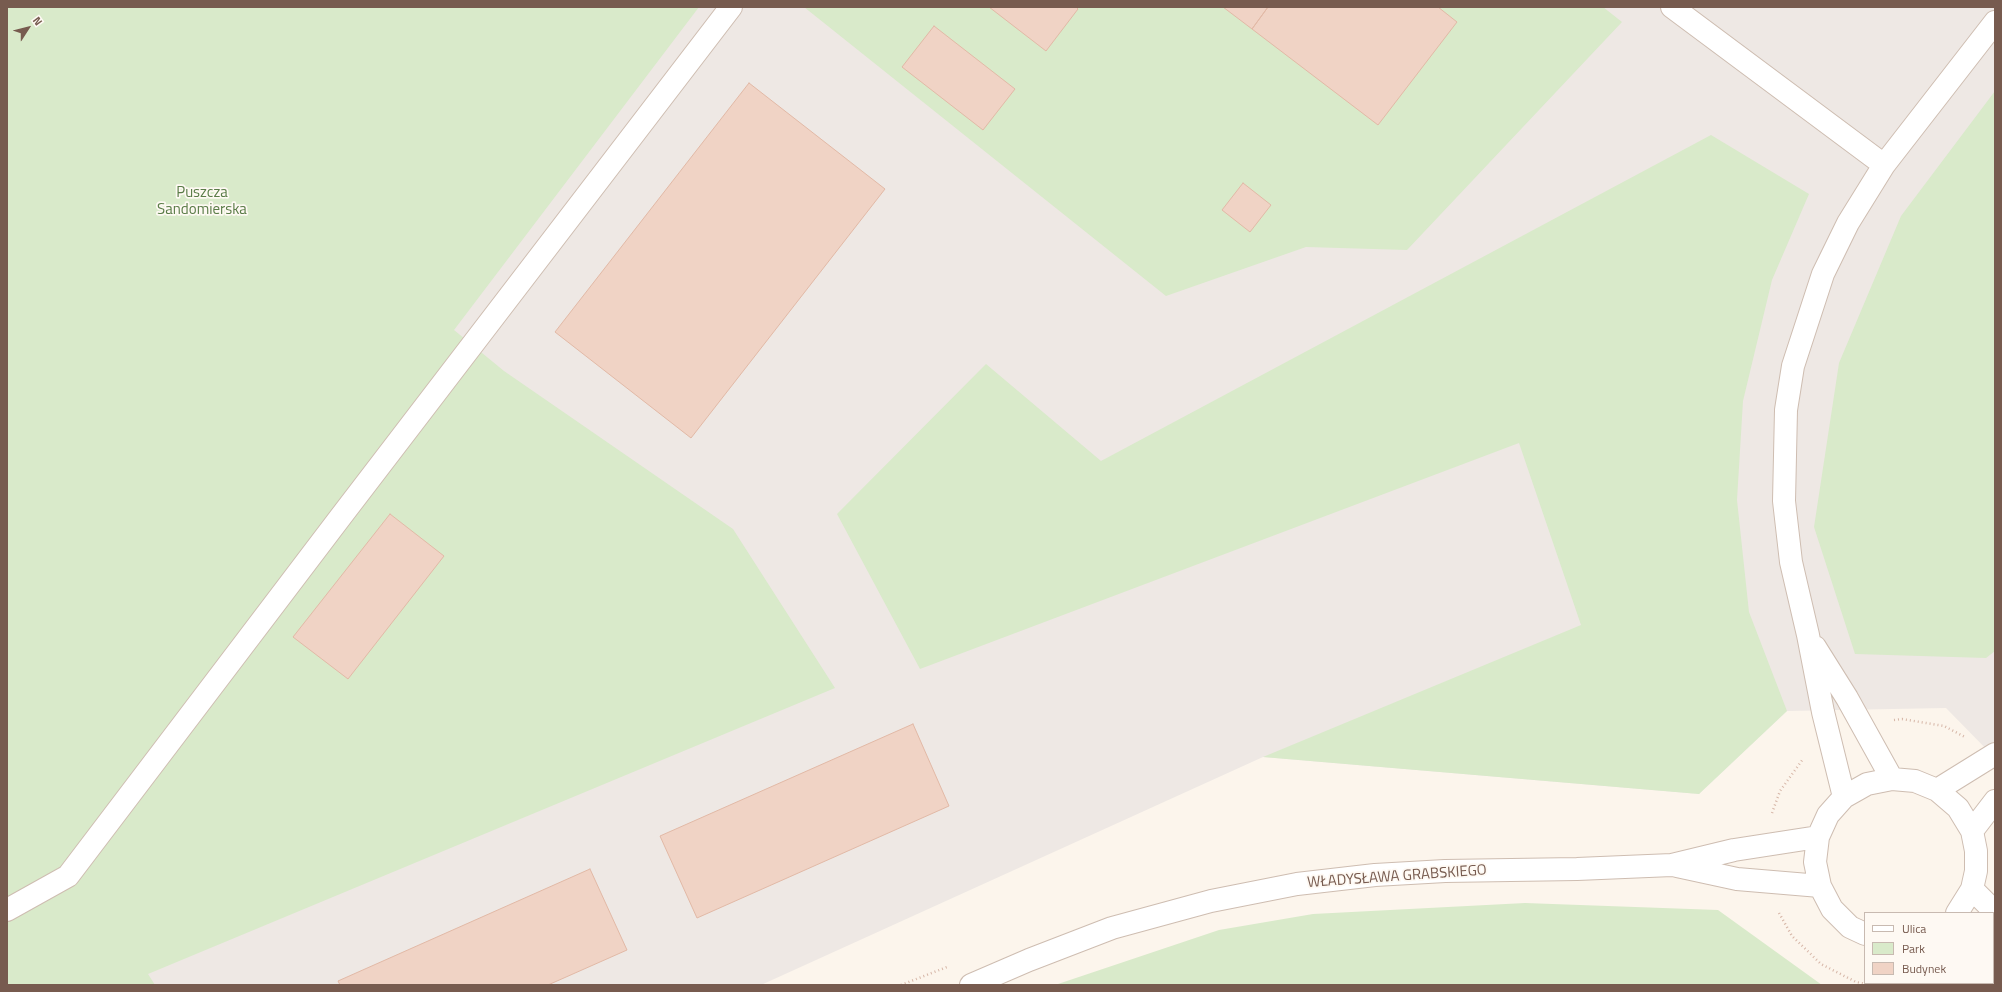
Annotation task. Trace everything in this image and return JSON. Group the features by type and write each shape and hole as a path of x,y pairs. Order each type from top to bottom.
{"street":[{"path":"7,910 68,876 343,513 731,7"},
{"path":"1672,7 1884,165"},
{"path":"1844,797 1823,712 1808,635 1791,562 1784,501 1786,410 1793,366 1823,274 1848,222 1884,165 1995,22"},
{"path":"1808,635 1847,698 1892,779"},
{"path":"1937,790 1995,754"},
{"path":"1864,934 1850,927 1832,909 1820,886 1815,862 1818,837 1828,816 1844,797 1867,784 1892,779 1915,781 1937,790 1958,808 1972,831 1976,851 1976,870 1972,890 1958,912"},
{"path":"1972,831 1995,801"},
{"name":"WŁADYSŁAWA GRABSKIEGO","path":"971,985 1029,960 1112,928 1211,901 1297,884 1375,875 1445,871 1577,869 1672,865 1734,850 1818,837"},
{"name":"WŁADYSŁAWA GRABSKIEGO","path":"1672,865 1737,880 1820,886"},
{"path":"1972,890 1995,912"}],"path":[{"path":"1767,881 1773,901 1792,936 1821,964 1856,982 1864,984"}],"shaded area":[{"path":"602,7 1995,7 1995,758 1946,708 1787,711 1699,794 1263,757 761,985 7,985 7,830"}],"green space":[{"name":"Puszcza Sandomierska","path":"7,7 699,7 454,330 504,371 733,529 835,688 148,974 155,985 7,985"},
{"path":"804,7 1603,7 1622,22 1407,250 1306,247 1166,296"},
{"path":"1995,91 1995,651 1986,658 1855,654 1814,527 1839,363 1901,216"},
{"path":"1711,135 1809,194 1772,280 1743,401 1737,500 1749,612 1787,711 1699,794 1263,757 1581,625 1519,443 920,669 837,514 986,364 1101,461"},
{"path":"1525,903 1718,910 1822,985 1055,985 1219,930 1313,914"}],"building":[{"path":"989,7 1076,7 1078,9 1046,51"},
{"path":"1223,7 1268,7 1252,29"},
{"path":"1268,7 1438,7 1457,22 1378,125 1252,29"},
{"path":"934,26 1015,89 983,130 902,67"},
{"path":"749,83 885,189 691,438 555,332"},
{"path":"1243,183 1271,205 1250,232 1222,210"},
{"path":"390,514 444,556 348,679 293,637"},
{"path":"913,724 949,806 697,918 660,836"},
{"path":"590,869 627,950 548,985 340,985 338,981"}]}
